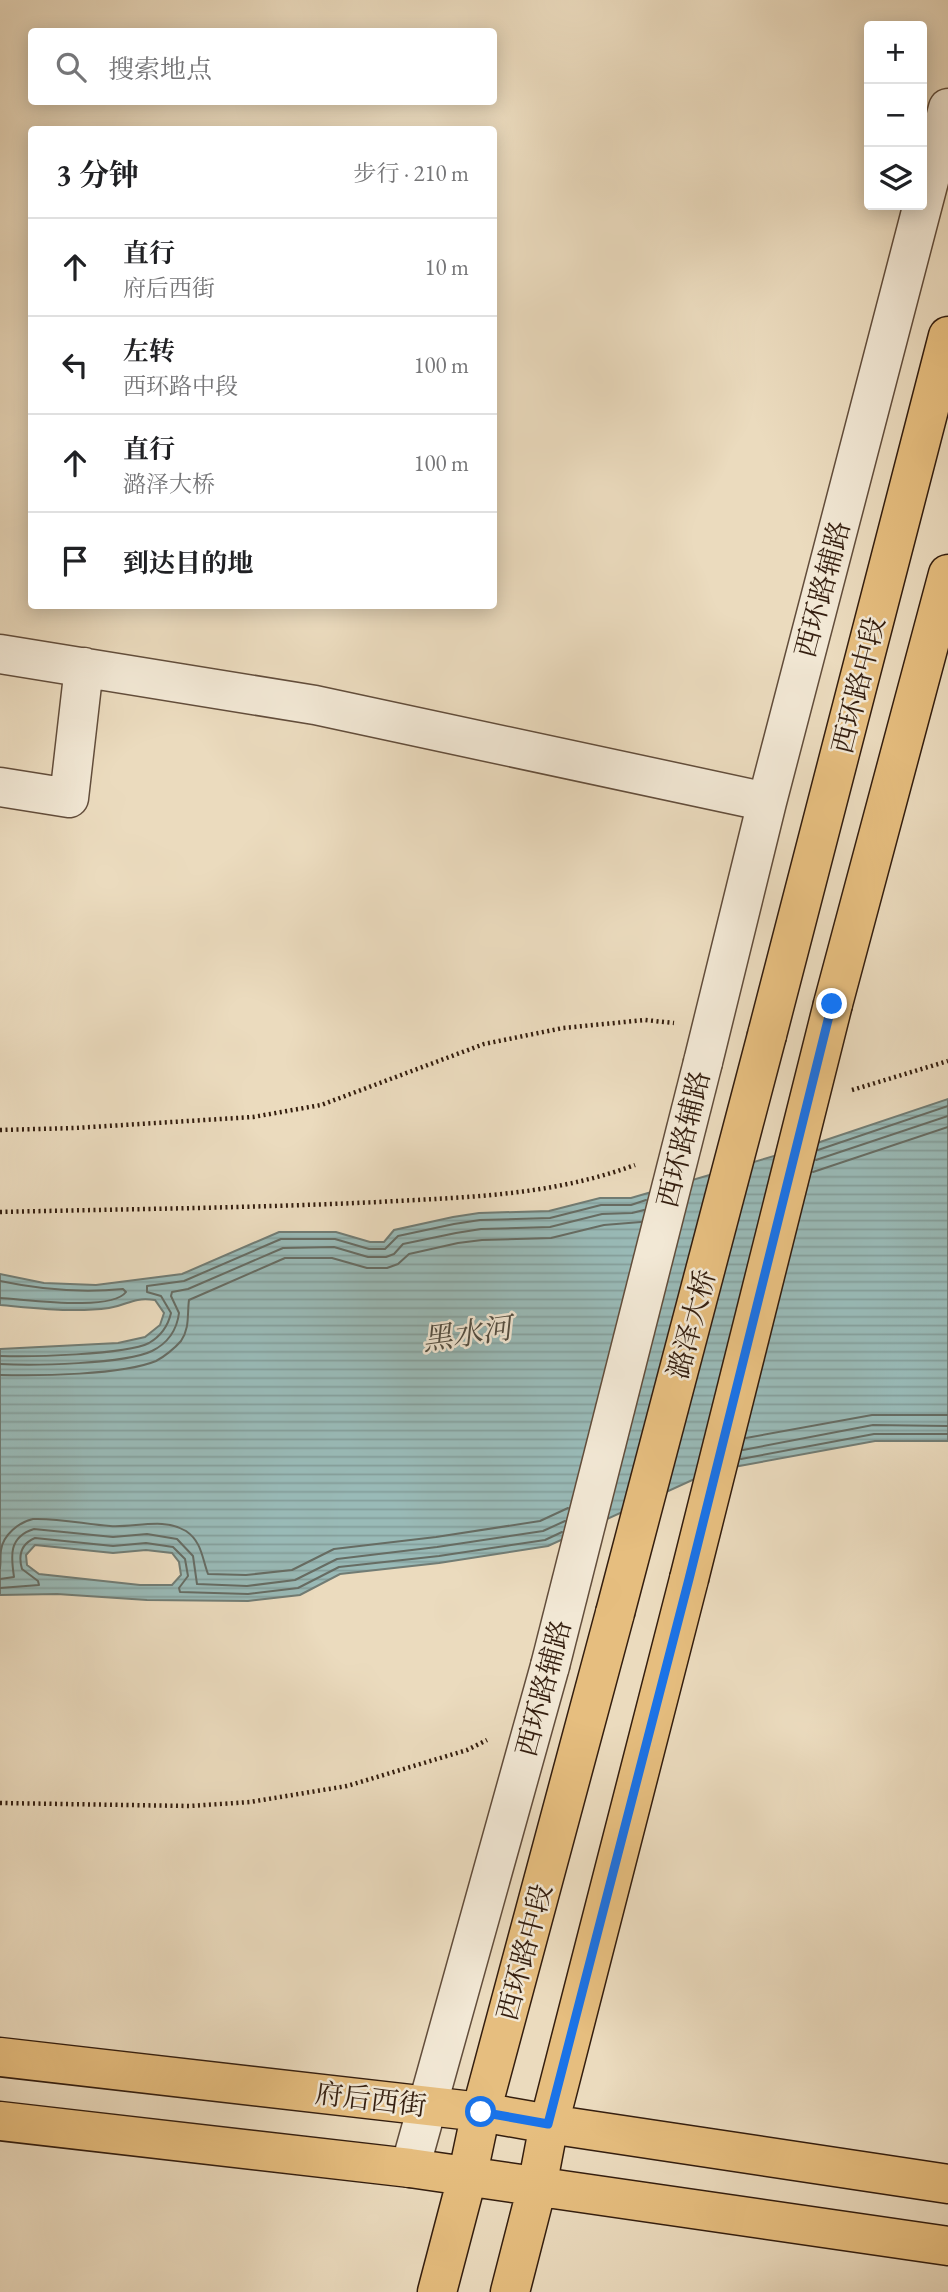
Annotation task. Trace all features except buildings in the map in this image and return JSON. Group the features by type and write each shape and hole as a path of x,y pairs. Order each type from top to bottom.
{"main road":[{"name":"西环路中段","path":"767,1035 948,336"},
{"name":"西环路中段","path":"548,2124 689,1579 832,1004 948,574"},
{"name":"潞泽大桥","path":"615,1613 767,1035"},
{"name":"西环路中段","path":"437,2292 481,2112 615,1613"},
{"name":"府后西街","path":"0,2057 481,2112 948,2184"},
{"path":"0,2121 410,2168 948,2246"},
{"path":"510,2292 537,2187 548,2124"}],"street":[{"name":"西环路辅路","path":"410,2168 550,1667 767,802 948,108"},
{"path":"0,654 314,705 767,802"},
{"path":"0,787 69,798 84,667"}],"path":[{"path":"0,1130 253,1117 321,1105 484,1044 563,1028 645,1020 707,1044"},
{"path":"841,1093 948,1061"},
{"path":"0,1212 303,1206 505,1195 546,1190 638,1164"},
{"path":"0,1803 190,1806 262,1800 347,1786 467,1750 536,1716"}],"water":[{"name":"黑水河","path":"948,1099 948,1441 875,1441 712,1471 548,1546 439,1563 340,1574 300,1595 248,1601 147,1600 57,1594 0,1595 0,1349 118,1343 145,1337 160,1325 164,1313 155,1300 147,1299 116,1307 82,1310 0,1305 0,1274 44,1283 96,1285 182,1274 279,1232 336,1232 370,1242 384,1242 394,1230 453,1217 479,1213 549,1211 600,1198 631,1198 808,1146","holes":["35,1545 113,1553 146,1550 172,1553 179,1562 181,1575 172,1585 140,1585 39,1574 27,1565 26,1555"]}],"route":[{"path":"481,2112 548,2124 689,1579 832,1004"}]}
